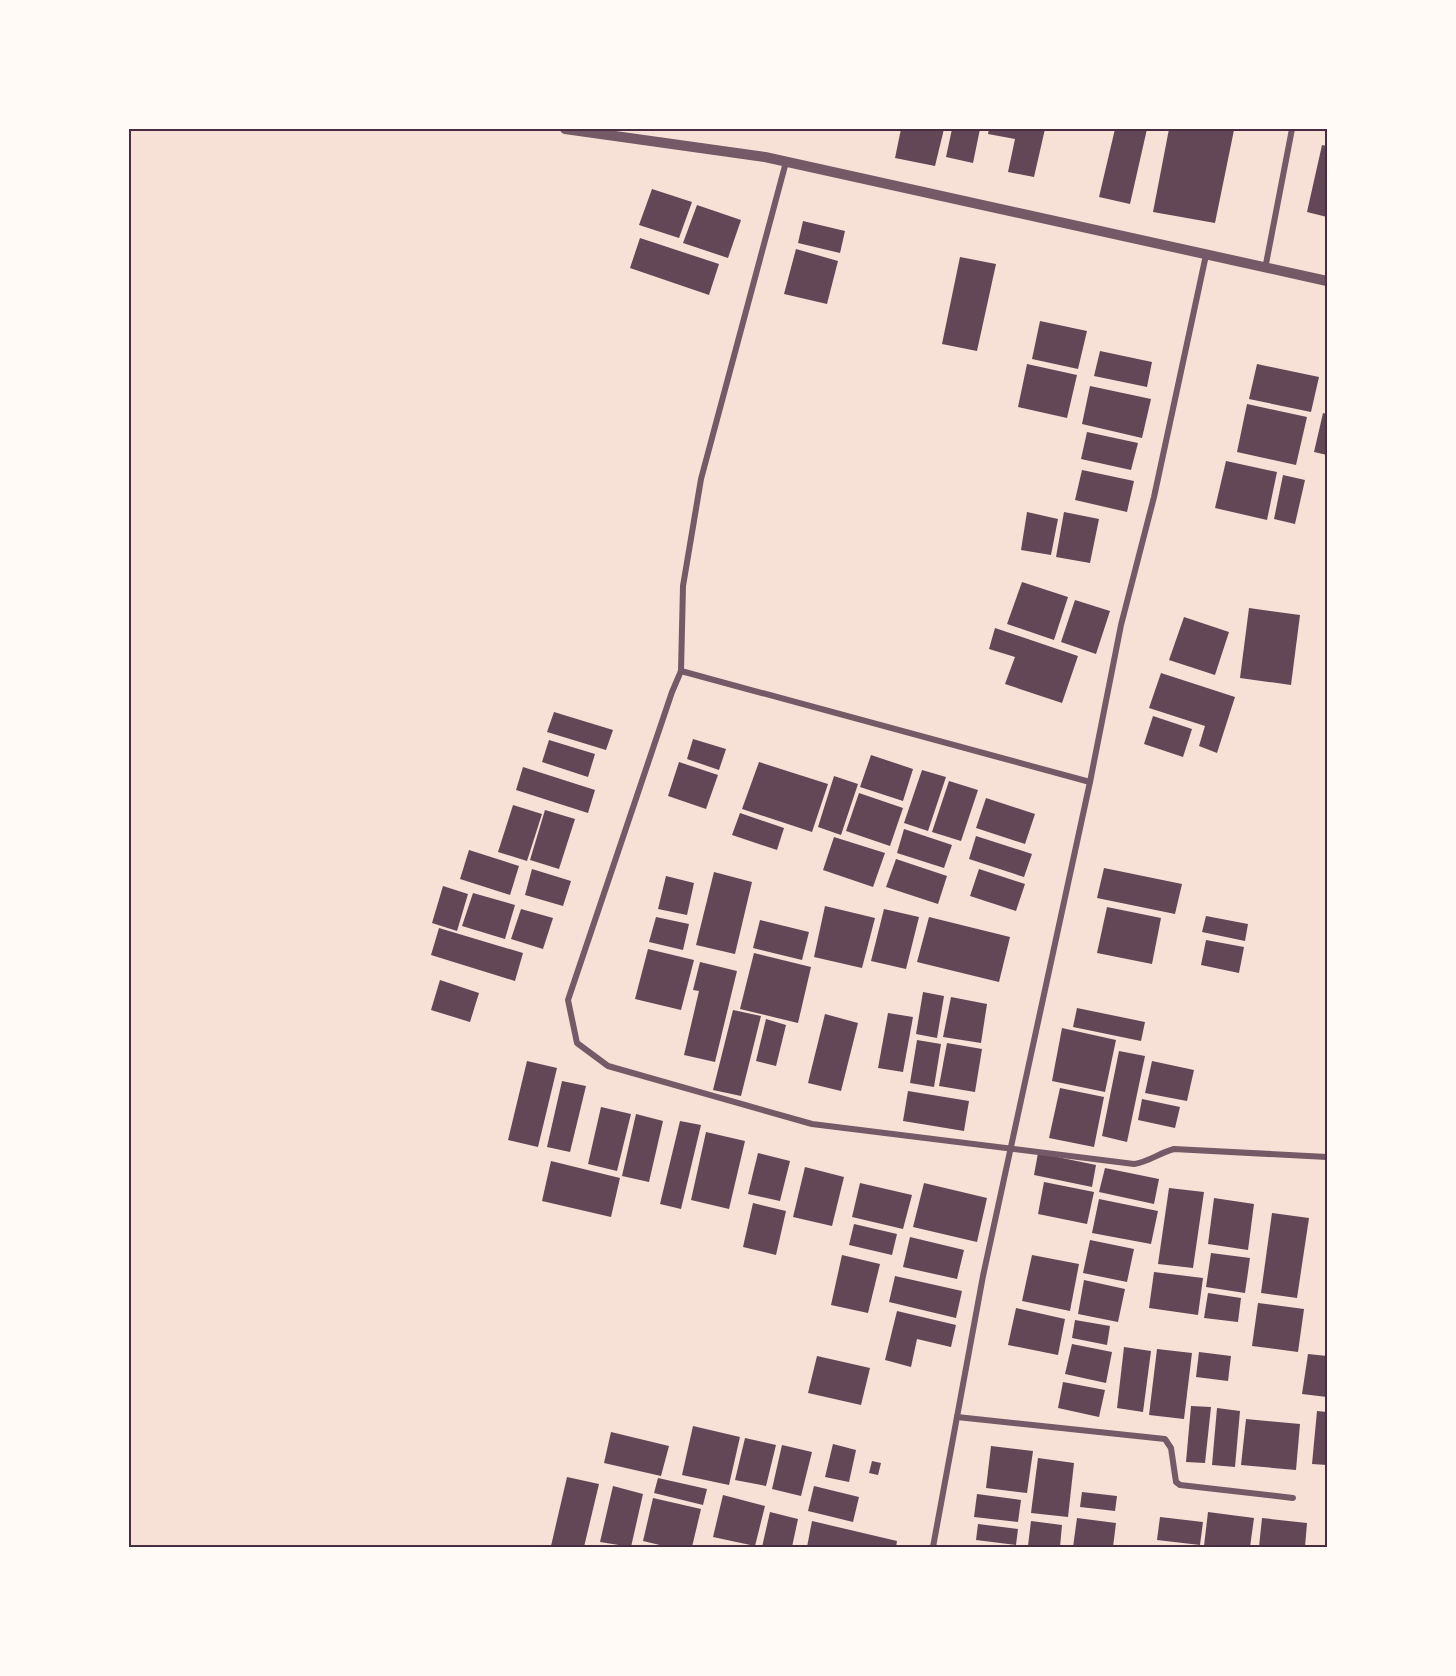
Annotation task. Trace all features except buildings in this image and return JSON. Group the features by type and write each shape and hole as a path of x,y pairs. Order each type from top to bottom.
{"street":[{"path":"565,129 786,162 1327,281"},
{"path":"1265,269 1292,129"},
{"path":"786,162 701,479 683,586 681,671 568,1000 577,1043 608,1066 812,1124 1012,1147 1134,1164 1147,1162 1163,1152 1174,1149 1327,1157"},
{"path":"933,1547 983,1276 1090,782 1121,625 1154,497 1206,255"},
{"path":"681,671 1090,782"},
{"path":"957,1418 1165,1440 1171,1448 1176,1482 1180,1485 1293,1498"}]}
